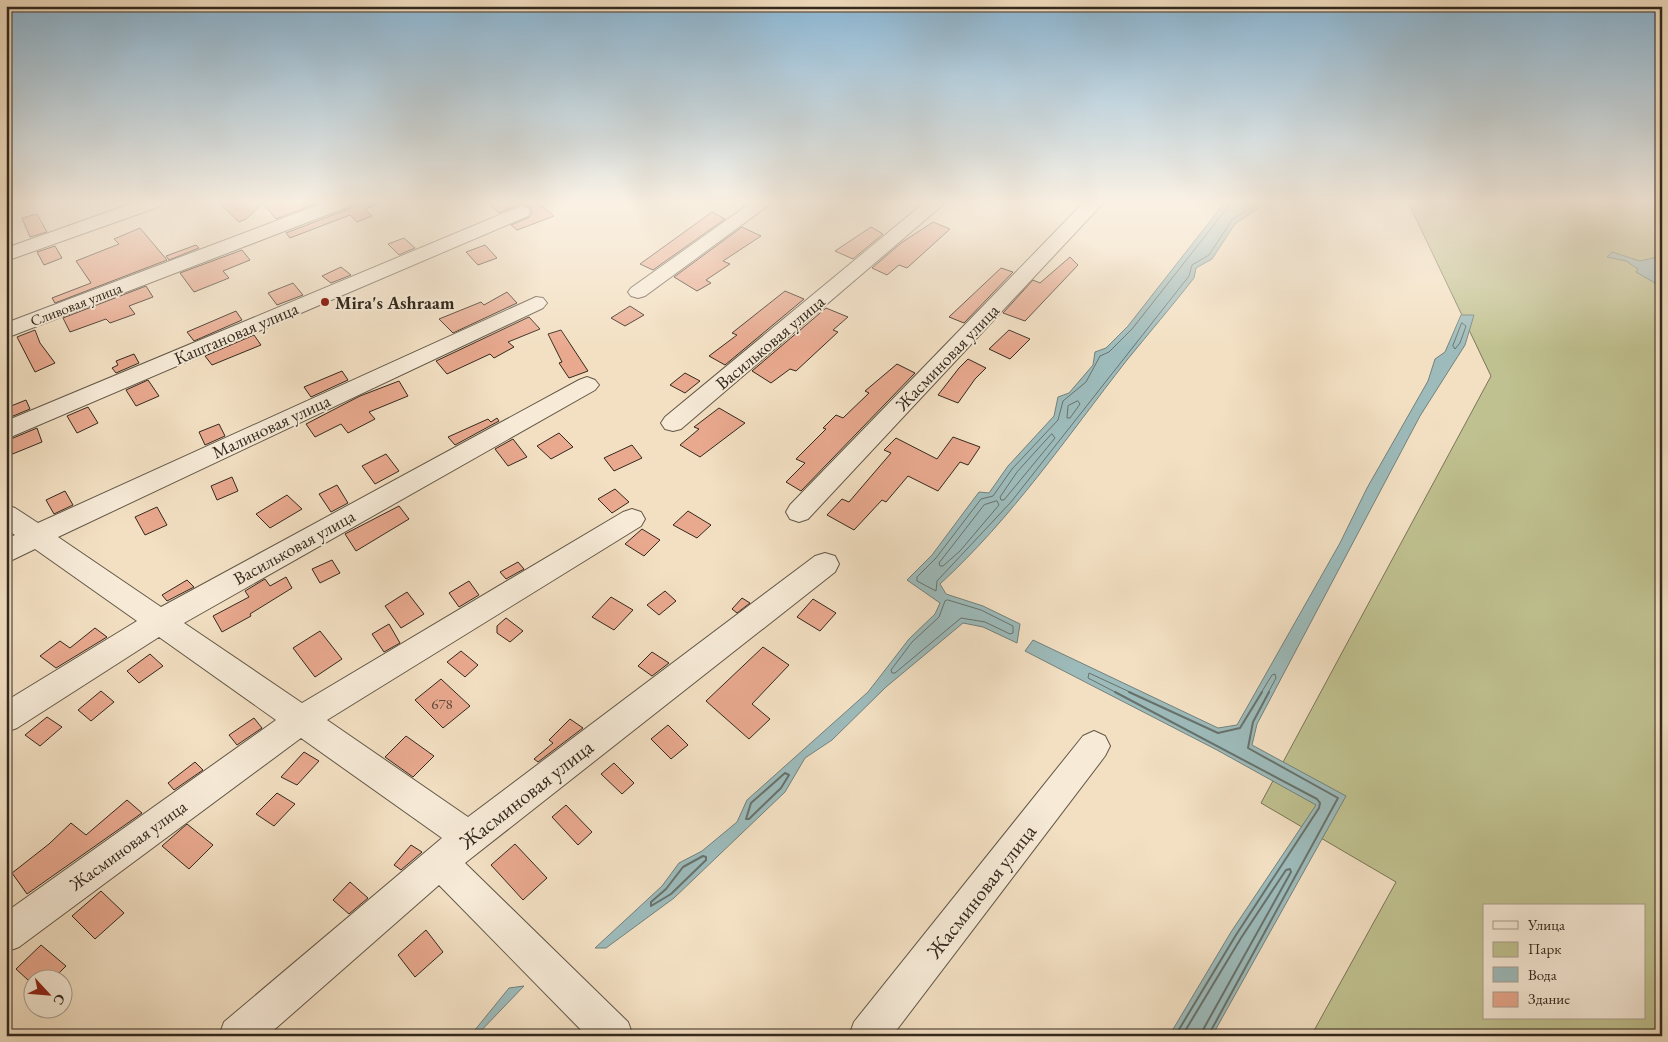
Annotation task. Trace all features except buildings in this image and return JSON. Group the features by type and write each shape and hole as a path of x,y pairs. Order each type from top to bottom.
{"street":[{"path":"6,256 21,251"},
{"name":"Сливовая улица","path":"6,331 216,251"},
{"name":"Каштановая улица","path":"6,431 430,251"},
{"path":"638,292 696,251"},
{"name":"Васильковая улица","path":"673,423 878,251"},
{"name":"Жасминовая улица","path":"799,512 1049,251"},
{"name":"Малиновая улица","path":"6,552 36,536 536,303"},
{"name":"Васильковая улица","path":"6,718 160,622 587,386"},
{"path":"6,515 469,837"},
{"name":"Жасминовая улица","path":"6,934 301,720 632,520"},
{"name":"Жасминовая улица","path":"238,1036 469,837 825,564"},
{"name":"Жасминовая улица","path":"868,1036 1094,746"},
{"path":"440,862 614,1036"}],"green space":[{"path":"1431,251 1662,251 1662,1036 1311,1036 1396,882 1261,803 1491,376"}],"water":[{"path":"1187,251 1218,251 1212,259 1196,268 1194,278 1127,360 1015,504 991,532 940,584 946,594 983,606 1020,624 1017,643 983,627 963,623 886,687 832,740 805,758 785,792 674,898 606,948 595,948 662,886 679,863 702,851 737,822 747,800 868,692 909,639 935,614 940,603 907,580 932,555 979,492 989,493 1008,466 1054,416 1058,397 1069,393 1093,365 1095,352 1106,348 1128,326"},
{"path":"1612,252 1640,261 1662,256 1662,287 1636,272 1638,269 1626,261 1607,257"},
{"path":"1461,315 1474,315 1465,345 1420,416 1257,724 1252,745 1346,796 1212,1036 1169,1036 1231,932 1316,805 1217,750 1025,651 1033,640 1218,728 1237,725 1340,543 1367,488 1428,381 1435,359 1445,352"},
{"path":"524,986 476,1036 470,1036 509,988"}],"place":[{"name":"Mira's Ashraam","path":"325,302"}]}
